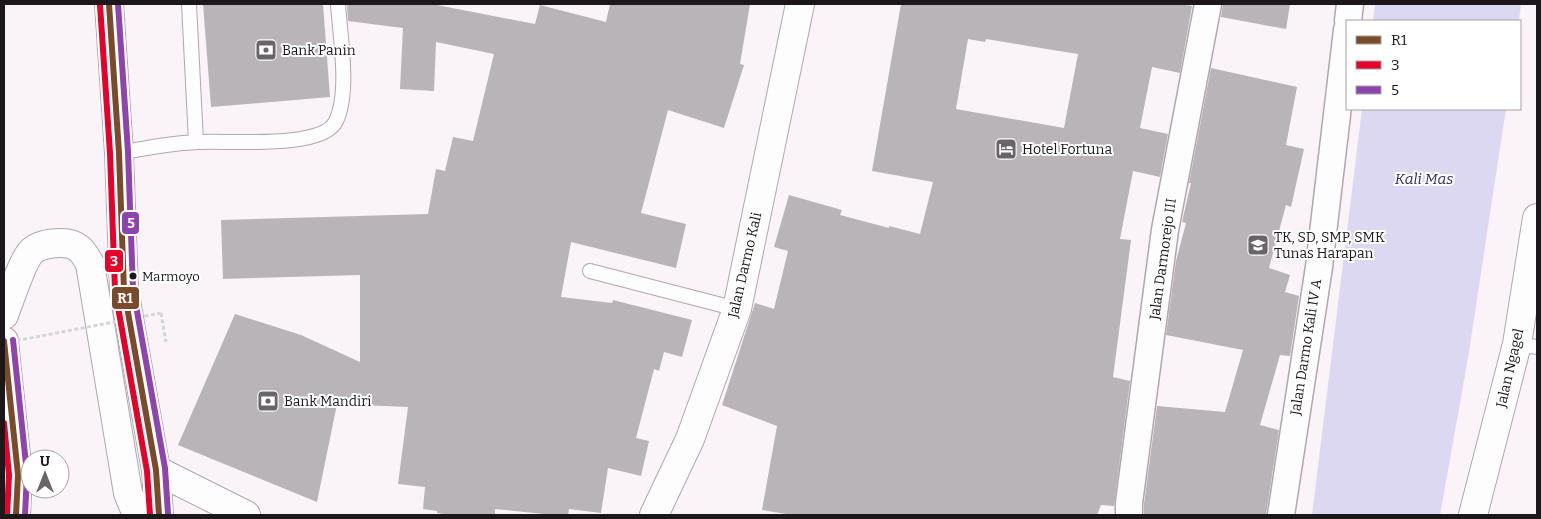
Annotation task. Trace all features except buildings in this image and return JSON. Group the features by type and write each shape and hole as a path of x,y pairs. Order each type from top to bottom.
{"main road":[{"path":"109,4 119,153 124,290 156,470 159,515"},
{"name":"Jalan Darmo Kali","path":"654,515 690,439 737,309 800,4"},
{"name":"Jalan Ngagel","path":"1473,515 1527,346 1537,218"},
{"path":"4,315 31,251 45,245 60,243 76,245 83,251 90,264 128,493 137,515"},
{"path":"4,342 18,475 16,515"},
{"path":"156,470 246,515"}],"street":[{"name":"Jalan Darmorejo III","path":"1129,515 1129,503 1165,230 1208,4"},
{"path":"1348,20 1350,4"},
{"name":"Jalan Darmo Kali IV A","path":"1281,515 1318,266 1346,38"}],"lane":[{"path":"189,4 196,142"},
{"path":"119,153 196,142 285,142 322,133 336,123 341,107 343,84 338,4"},
{"path":"590,270 737,309"}],"path":[{"path":"4,342 161,313"}],"water":[{"path":"1375,4 1521,4 1519,20 1373,20"},
{"name":"Kali Mas","path":"1362,110 1506,110 1468,358 1440,515 1312,515"}],"transit line":[{"name":"R1","path":"109,4 119,153 124,290 156,470 159,515"},
{"name":"5","path":"118,4 128,152 133,289 165,468 168,514"},
{"name":"3","path":"100,5 110,153 115,290 147,471 150,515"},
{"name":"5","path":"13,340 27,474 25,515"},
{"name":"R1","path":"4,341 18,475 16,515"},
{"name":"3","path":"4,423 9,475 7,515"}],"place":[{"name":"Bank Panin","path":"266,50"},
{"name":"Hotel Fortuna","path":"1006,149"},
{"name":"TK, SD, SMP, SMK Tunas Harapan","path":"1258,245"},
{"name":"Marmoyo","path":"133,276"},
{"name":"Bank Mandiri","path":"268,401"}]}
